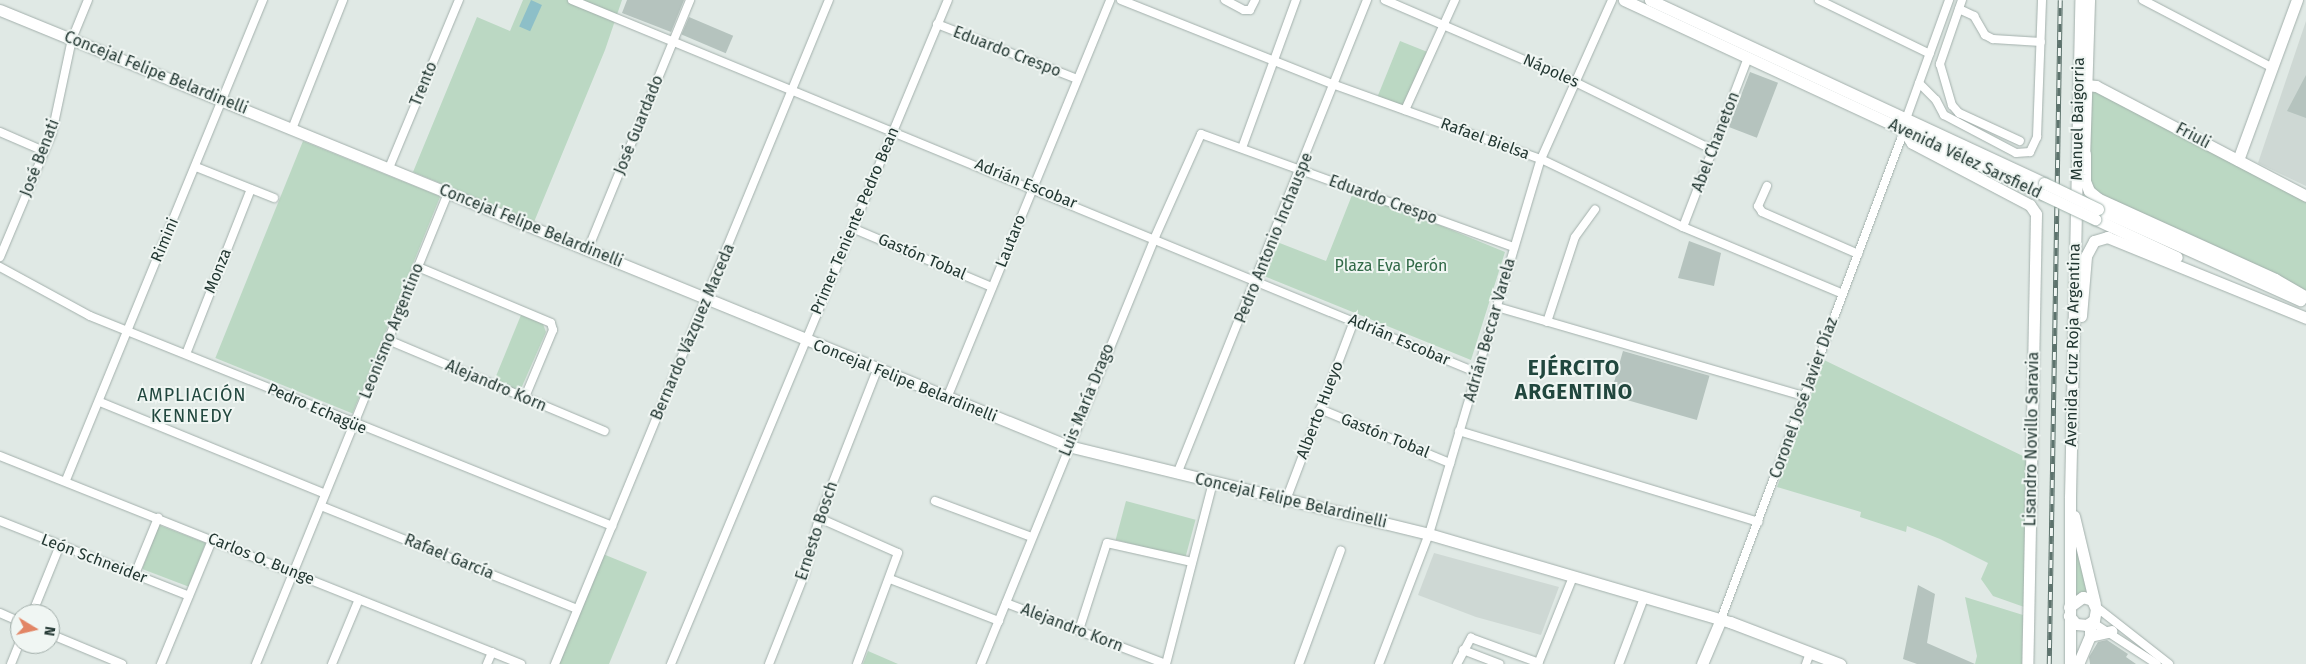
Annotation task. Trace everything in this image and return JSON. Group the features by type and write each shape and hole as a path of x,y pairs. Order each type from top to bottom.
{"main road":[{"name":"Avenida Vélez Sarsfield","path":"1624,0 1748,58 1905,125"},
{"name":"Avenida Vélez Sarsfield","path":"1650,0 1905,125 2097,214 2306,317"},
{"name":"Manuel Baigorria","path":"2077,193 2085,154 2080,0"},
{"name":"Manuel Baigorria","path":"2077,193 2082,84 2089,0"},
{"path":"2238,160 2297,0"},
{"name":"Concejal Felipe Belardinelli","path":"0,10 588,249 877,370 1068,446 1429,534 1721,619 1840,664"},
{"name":"Friuli","path":"2082,84 2096,86 2306,196"},
{"name":"Lisandro Novillo Saravia","path":"1905,125 1912,143 2030,205 2036,214 2028,664"},
{"path":"2085,154 2085,181 2089,191 2099,200 2275,279 2306,297"},
{"name":"Avenida Cruz Roja Argentina","path":"2070,664 2070,497 2077,193"},
{"name":"Avenida Vélez Sarsfield","path":"2097,214 2306,302"},
{"path":"2072,415 2085,264 2097,239 2114,237 2306,317"},
{"name":"Avenida Cruz Roja Argentina","path":"2070,497 2095,605"},
{"path":"2078,664 2090,636 2095,605 2083,597 2074,600 2069,612 2080,625 2091,623"},
{"name":"Coronel José Javier Díaz","path":"1702,664 1721,619"},
{"path":"2090,636 2111,631"}],"street":[{"name":"José Benati","path":"0,257 56,122 72,39 88,0"},
{"name":"Rimini","path":"66,480 100,402 263,0"},
{"path":"292,129 343,0"},
{"name":"Trento","path":"389,168 458,0"},
{"name":"Adrián Escobar","path":"572,0 894,129 1478,373"},
{"name":"José Guardado","path":"588,249 690,0"},
{"name":"Bernardo Vázquez Maceda","path":"555,664 829,0"},
{"name":"Primer Teniente Pedro Bean","path":"672,664 805,340 948,0"},
{"name":"Lautaro","path":"947,398 1110,0"},
{"name":"Rafael Bielsa","path":"1121,0 1335,86 1540,159 1683,226 1843,294"},
{"path":"1225,0 1244,10 1250,10 1256,0"},
{"path":"1242,148 1296,0"},
{"name":"Pedro Antonio Inchauspe","path":"1177,474 1258,280 1367,0"},
{"name":"Nápoles","path":"1385,0 1575,82 1713,150"},
{"path":"1405,110 1455,0"},
{"name":"Adrián Beccar Varela","path":"1379,664 1429,534 1540,159 1612,0"},
{"path":"1819,0 1930,54"},
{"name":"Coronel José Javier Díaz","path":"1721,619 1858,254 1949,0"},
{"path":"1962,0 1940,69 1952,105 1958,113 2020,141"},
{"path":"1919,82 1936,100 1944,115 2016,153 2026,154 2034,148 2037,137 2042,0"},
{"path":"2143,0 2271,67"},
{"path":"1959,9 1974,16 1985,35 1993,39 2041,42"},
{"name":"Eduardo Crespo","path":"937,24 1077,79"},
{"name":"Abel Chaneton","path":"1683,226 1748,58"},
{"path":"0,132 44,151"},
{"name":"Eduardo Crespo","path":"1196,138 1205,134 1514,247"},
{"name":"Luis María Drago","path":"982,664 1068,446 1196,138"},
{"path":"196,166 274,198"},
{"path":"1767,186 1758,206 1762,212 1858,254"},
{"name":"Monza","path":"186,354 251,189"},
{"name":"Leonismo Argentino","path":"256,664 448,193"},
{"path":"1547,322 1574,237 1595,209"},
{"name":"Gastón Tobal","path":"852,228 992,286"},
{"name":"Pedro Echagüe","path":"0,267 90,316 354,424 612,526"},
{"path":"418,267 553,326 525,397"},
{"path":"1497,307 1804,396"},
{"name":"Alberto Hueyo","path":"1286,500 1354,321"},
{"name":"Alejandro Korn","path":"388,340 605,431"},
{"name":"Ernesto Bosch","path":"769,664 807,566 819,518 877,370"},
{"path":"100,402 325,494"},
{"name":"Gastón Tobal","path":"1320,409 1450,463"},
{"path":"1460,430 1758,522"},
{"name":"Carlos O. Bunge","path":"0,456 66,480 521,664"},
{"path":"1166,664 1213,482"},
{"path":"935,501 1032,538"},
{"name":"Rafael García","path":"320,506 577,609"},
{"path":"135,574 158,518"},
{"path":"819,518 895,549 898,558 857,664"},
{"name":"León Schneider","path":"0,521 189,596"},
{"path":"161,664 212,540"},
{"path":"1079,630 1107,543 1192,562"},
{"path":"36,604 60,545"},
{"path":"1299,664 1341,550"},
{"path":"1457,664 1471,638 1538,663 1573,577"},
{"name":"Alejandro Korn","path":"890,579 999,621"},
{"path":"1619,664 1644,598"},
{"path":"332,664 359,599"},
{"name":"Alejandro Korn","path":"1006,603 1166,664"},
{"path":"2095,605 2169,664"},
{"path":"2091,623 2111,631 2156,664"},
{"path":"60,638 122,664"},
{"path":"1463,650 1499,664"},
{"path":"487,664 492,652"},
{"path":"1806,664 1810,653"}],"shaded area":[{"path":"2306,21 2306,186 2258,163"},
{"path":"1434,553 1559,587 1541,635 1476,617 1418,595"}],"green space":[{"path":"523,0 622,0 605,50 534,222 413,172 477,17 510,31"},
{"path":"1400,41 1427,52 1404,109 1377,98"},
{"path":"2086,85 2306,196 2306,297 2089,191"},
{"path":"303,141 440,196 353,413 215,358"},
{"name":"Plaza Eva Perón","path":"1354,190 1505,252 1471,360 1264,276 1277,242 1326,261"},
{"path":"521,315 543,324 546,332 520,391 494,381"},
{"path":"1824,360 2027,458 2027,608 1993,596 1981,579 1988,563 1940,539 1907,526 1906,532 1860,517 1861,512 1777,487"},
{"path":"1126,501 1196,520 1185,558 1116,540"},
{"path":"2071,520 2087,594 2072,595"},
{"path":"159,525 206,543 189,587 142,569"},
{"path":"603,554 647,572 609,664 559,664"},
{"path":"1965,597 2023,615 2022,664 1975,664 1977,656"},
{"path":"868,651 898,664 863,664"}],"water":[{"path":"531,0 542,5 530,31 519,26"}],"building":[{"path":"627,0 684,0 671,32 622,13"},
{"path":"689,17 733,36 726,53 682,34"},
{"path":"1750,72 1778,83 1757,138 1729,127"},
{"path":"2306,75 2306,118 2287,111"},
{"path":"1689,241 1721,253 1714,286 1678,278"},
{"path":"1623,351 1710,376 1697,420 1610,395"},
{"path":"1918,585 1935,594 1927,643 1975,664 1917,664 1903,659"},
{"path":"2107,640 2128,654 2126,657 2136,664 2090,664 2089,657 2098,642"}],"railway":[{"path":"2049,664 2060,0"}],"district":[{"name":"EJÉRCITO ARGENTINO","path":"1574,380"},
{"name":"AMPLIACIÓN KENNEDY","path":"192,406"}]}
